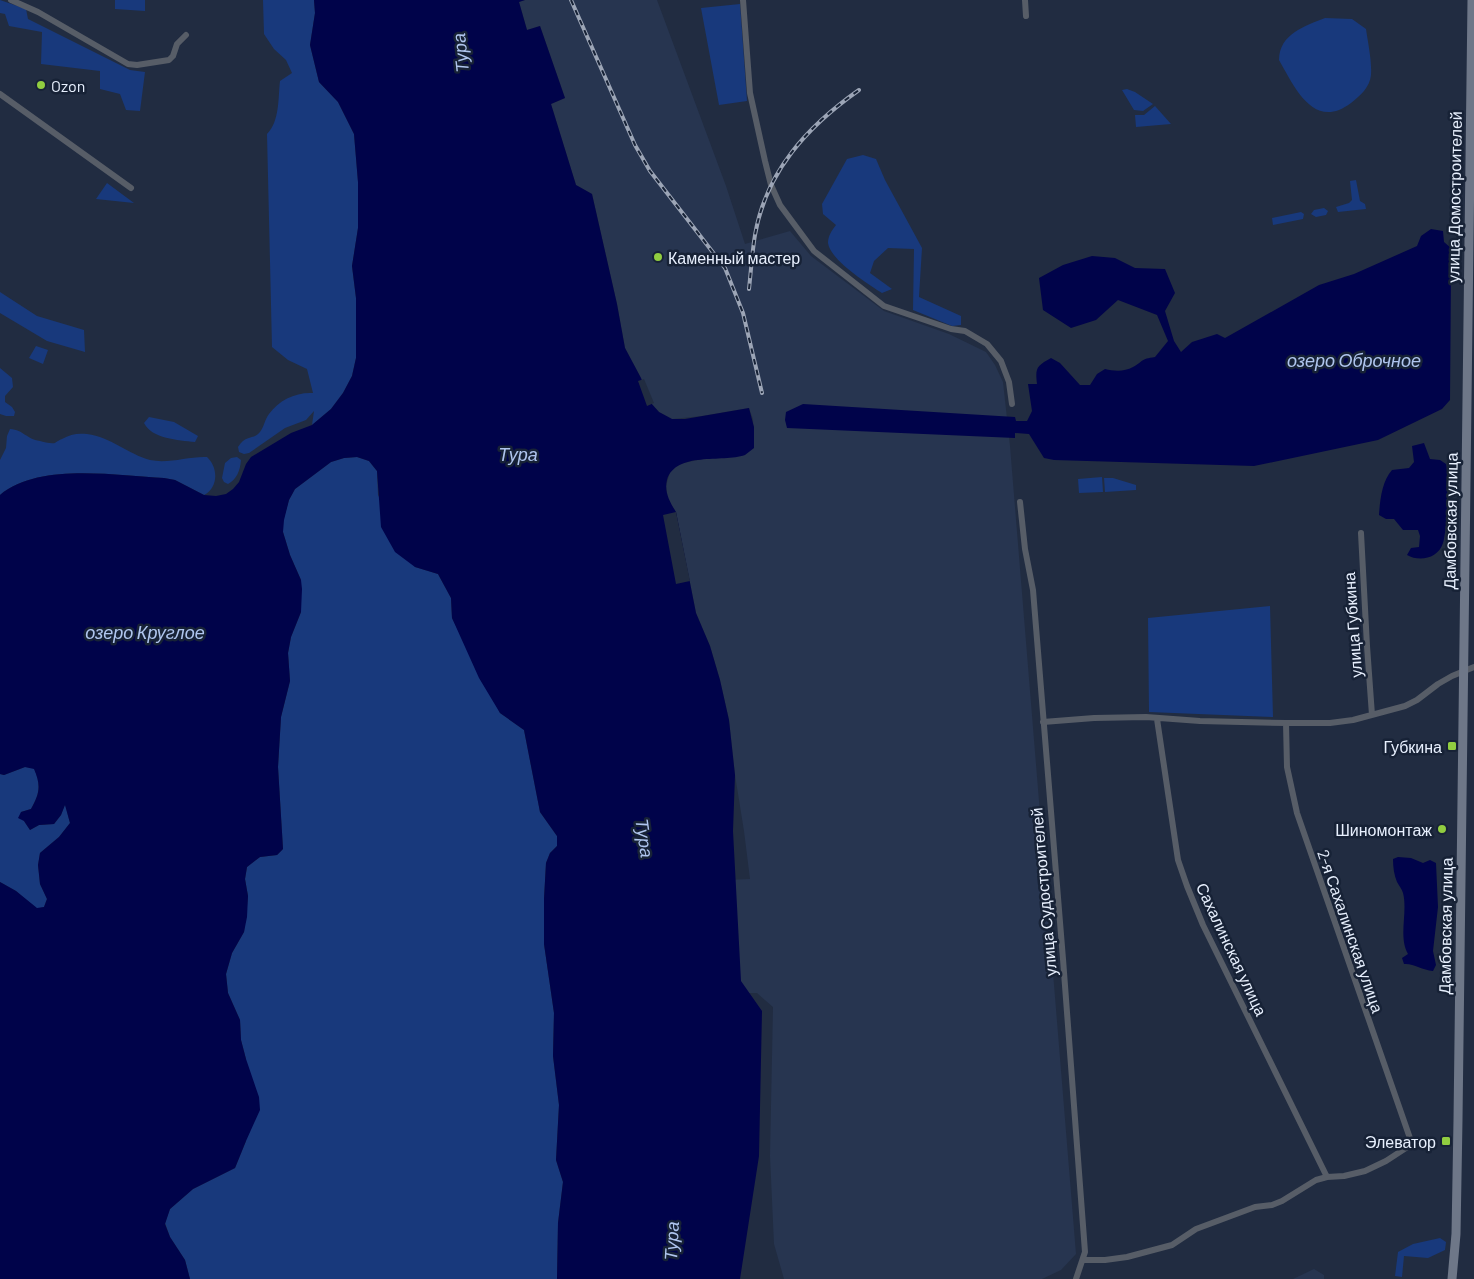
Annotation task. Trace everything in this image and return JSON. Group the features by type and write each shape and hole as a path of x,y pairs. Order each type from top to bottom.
{"main road":[{"name":"улица Домостроителей","path":"1467,394 1469,226 1472,191 1472,0"},
{"name":"Дамбовская улица","path":"1452,1279 1456,1234 1458,1120 1467,394"}],"street":[{"path":"11,0 38,12 128,64 137,65 169,60 173,56 177,44 186,36"},
{"path":"744,0 750,92 771,185 780,205 814,251 884,306 951,329 965,331 987,344 1001,362 1009,382 1012,404"},
{"path":"1025,0 1026,16"},
{"path":"0,94 131,188"},
{"name":"улица Судостроителей","path":"1020,502 1025,549 1033,590 1085,1252 1076,1279"},
{"name":"улица Губкина","path":"1361,533 1372,715"},
{"path":"1042,722 1094,718 1146,718 1330,723 1353,720 1404,706 1417,700 1438,684 1474,667"},
{"name":"Сахалинская улица","path":"1157,719 1178,860 1187,886 1205,928 1327,1177"},
{"name":"2-я Сахалинская улица","path":"1286,723 1287,767 1297,813 1412,1144 1386,1161 1365,1171 1344,1176 1327,1177"},
{"path":"1083,1260 1126,1258 1172,1245 1196,1229 1255,1207 1277,1203 1316,1180 1327,1177"}],"shaded area":[{"path":"0,0 26,9 28,19 130,70 145,72 140,111 126,110 120,94 100,89 100,71 41,64 42,32 9,26 5,14 0,13"},
{"path":"115,0 145,0 145,11 115,9"},
{"path":"263,0 314,0 315,13 310,45 319,82 338,102 354,134 358,182 358,228 352,266 356,298 356,358 352,376 343,393 331,409 312,425 314,411 306,420 285,428 249,453 244,454 239,452 238,447 244,440 260,432 273,409 288,398 300,394 313,393 307,369 288,360 272,347 267,134 276,116 280,81 292,73 286,60 274,49 264,34"},
{"path":"525,0 657,0 726,186 745,244 790,231 811,256 884,311 949,334 986,352 1003,382 1010,446 1076,1254 1061,1270 1042,1279 784,1279 774,1244 770,1156 773,1007 757,993 735,993 727,880 750,879 729,720 710,646 696,613 676,512 668,500 666,486 670,472 679,464 754,448 753,419 749,408 672,419 659,412 650,402 641,378 625,348 592,194 576,185 551,104 565,98 540,26 527,30 519,2"},
{"path":"740,4 747,101 719,105 701,8"},
{"path":"1325,18 1352,19 1366,29 1371,70 1369,83 1358,97 1338,110 1326,112 1316,109 1307,102 1299,93 1279,60 1280,51 1288,37 1294,32"},
{"path":"1127,89 1153,104 1143,111 1134,110 1122,90"},
{"path":"1155,106 1171,124 1136,127 1135,115 1144,115"},
{"path":"863,155 876,159 885,180 922,248 919,297 961,316 961,325 952,326 913,310 914,249 888,248 874,261 870,273 892,289 882,293 850,271 830,250 829,238 836,225 823,214 822,204 847,159"},
{"path":"1356,180 1360,201 1365,204 1366,209 1338,212 1336,207 1349,203 1352,200 1350,181"},
{"path":"107,183 134,203 96,199"},
{"path":"1324,208 1328,211 1326,215 1316,217 1311,214 1314,210"},
{"path":"1301,212 1304,214 1303,219 1273,225 1272,218"},
{"path":"0,292 37,316 84,330 85,352 47,341 0,313"},
{"path":"36,346 48,350 43,364 29,358"},
{"path":"0,368 12,378 13,387 5,396 5,402 12,407 15,412 14,416 0,414"},
{"path":"149,417 174,422 198,436 195,442 159,436 144,423"},
{"path":"10,429 19,431 35,440 52,443 74,434 96,436 104,438 134,454 157,461 207,457 215,471 214,482 209,491 204,495 175,480 164,478 79,473 36,478 17,485 0,495 0,460 6,448"},
{"path":"237,457 241,460 239,471 234,480 228,484 222,478 225,463 231,458"},
{"path":"357,457 369,461 377,471 378,495 415,567 438,574 451,598 452,618 500,713 524,730 540,812 557,836 557,846 550,853 546,863 544,944 554,1013 553,1056 559,1105 556,1160 563,1182 558,1223 557,1279 190,1279 185,1260 170,1237 165,1223 170,1209 193,1189 235,1168 246,1141 246,1059 241,1040 240,1020 228,993 226,974 232,953 244,932 248,896 245,879 247,867 260,857 277,855 283,849 278,767 281,717 290,681 288,653 291,637 301,612 301,580 290,555 283,532 283,521 289,500 295,489 331,462"},
{"path":"1102,477 1103,492 1079,493 1078,479"},
{"path":"1104,478 1113,478 1136,485 1136,490 1105,492"},
{"path":"1270,606 1273,717 1149,712 1148,618"},
{"path":"25,767 34,768 38,779 38,793 31,809 21,812 30,830 39,825 54,824 61,815 65,804 70,823 59,837 40,853 38,865 40,884 47,899 44,907 37,909 16,891 0,882 0,774 4,775"},
{"path":"1440,1238 1446,1242 1445,1250 1428,1258 1404,1256 1402,1277 1395,1276 1398,1252 1413,1244"},
{"path":"1314,1269 1324,1275 1324,1279 1293,1279"}],"water":[{"path":"314,0 525,0 519,2 527,30 540,26 565,98 551,104 576,185 592,194 625,348 641,378 650,402 659,412 672,419 685,419 749,408 754,427 754,448 745,455 690,461 680,465 672,471 666,484 668,497 676,512 696,613 710,646 729,720 735,775 733,831 741,981 762,1011 759,1156 740,1279 557,1279 558,1223 563,1182 556,1160 559,1105 553,1056 554,1013 544,944 544,899 546,863 550,853 557,846 557,836 540,812 524,730 500,713 479,678 452,618 451,598 438,574 415,567 395,552 381,527 377,471 369,461 357,457 331,462 295,489 289,500 284,520 283,532 290,555 301,580 302,589 301,612 291,637 288,653 290,681 281,717 278,767 283,849 277,855 260,857 247,867 245,879 248,896 247,917 244,932 232,953 226,974 228,993 240,1020 241,1040 259,1097 260,1110 235,1168 193,1189 170,1209 165,1224 170,1237 185,1260 190,1279 0,1279 0,882 16,891 37,908 44,907 47,899 40,884 38,865 40,853 59,837 70,823 65,805 61,815 54,824 39,825 30,830 24,821 18,818 21,812 31,809 36,798 38,780 34,769 25,767 4,775 0,774 0,495 17,485 36,478 79,473 164,478 175,480 204,495 216,496 226,494 239,482 251,457 291,433 312,425 331,409 343,393 352,376 356,358 356,298 352,266 358,228 358,182 354,134 338,102 319,82 310,45 315,13"},
{"name":"озеро Оброчное","path":"1431,229 1443,231 1444,242 1451,248 1474,243 1474,265 1453,266 1451,273 1450,400 1442,409 1378,440 1254,466 1054,460 1044,458 1029,434 1015,433 1015,438 787,428 786,412 803,404 1015,417 1016,421 1027,421 1032,411 1028,384 1037,384 1036,374 1038,368 1051,358 1060,363 1080,385 1090,385 1097,374 1105,369 1115,371 1126,370 1144,359 1155,357 1168,341 1157,315 1118,300 1096,320 1071,328 1043,310 1039,278 1063,265 1092,256 1115,258 1135,268 1165,269 1175,293 1165,311 1174,341 1181,352 1192,342 1217,334 1225,338 1319,285 1354,274 1417,246 1421,236"},
{"path":"1424,443 1430,459 1440,460 1446,464 1446,516 1441,548 1433,556 1417,558 1407,555 1411,548 1419,547 1420,536 1418,530 1403,530 1394,519 1386,519 1379,515 1382,491 1389,474 1392,470 1409,468 1414,462 1412,446"},
{"path":"1398,857 1411,858 1423,863 1430,860 1436,863 1438,907 1433,951 1436,965 1433,971 1404,964 1402,958 1408,954 1403,932 1403,893 1393,868 1393,859"}],"pier":[{"path":"1474,241 1474,267 1455,268 1456,244"},
{"path":"644,379 654,403 647,406 638,381"},
{"path":"676,512 690,581 676,584 663,515"}],"railway":[{"path":"571,0 635,145 650,171 725,268 743,313 762,393"},
{"path":"749,289 755,235 769,190 779,170 807,135 840,104 859,90"}],"place":[{"name":"Ozon","path":"41,85"},
{"name":"Каменный мастер","path":"658,257"},
{"name":"Губкина","path":"1452,746"},
{"name":"Шиномонтаж","path":"1442,829"},
{"name":"Элеватор","path":"1446,1141"}],"water label":[{"name":"Тура","path":"460,53"},
{"name":"Тура","path":"518,454"},
{"name":"озеро Круглое","path":"145,632"},
{"name":"Тура","path":"645,838"},
{"name":"Тура","path":"671,1241"}]}
